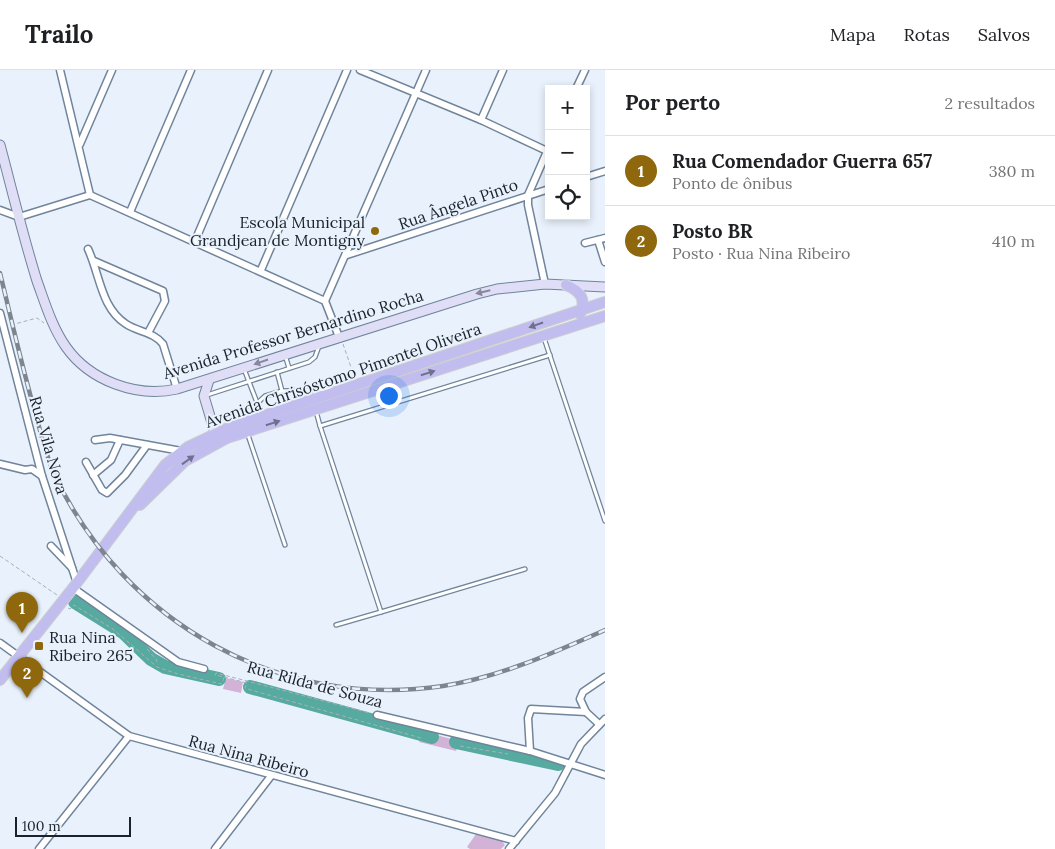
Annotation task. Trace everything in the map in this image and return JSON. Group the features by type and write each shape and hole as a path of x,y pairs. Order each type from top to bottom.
{"main road":[{"name":"Avenida Professor Bernardino Rocha","path":"0,144 18,218 52,323 75,358 100,377 129,388 158,392 178,389 284,354 497,289 544,284 605,287"},
{"path":"548,334 576,320 582,309 582,296 579,291 566,285"},
{"name":"Avenida Chrisóstomo Pimentel Oliveira","path":"129,514 157,475 181,451 215,433 605,302"},
{"name":"Avenida Chrisóstomo Pimentel Oliveira","path":"129,514 185,461 227,438 548,334 604,318"},
{"path":"209,380 204,396 215,433 227,438"},
{"path":"188,386 204,396"},
{"path":"0,680 129,514"}],"street":[{"path":"60,70 80,145 90,195"},
{"path":"80,145 112,70"},
{"path":"130,212 191,70"},
{"path":"196,241 268,70"},
{"path":"261,270 347,70"},
{"path":"360,70 545,148"},
{"path":"325,301 347,255 426,70"},
{"path":"481,120 503,70"},
{"path":"578,85 585,70"},
{"path":"544,284 528,205 528,195 545,156"},
{"path":"590,176 605,171"},
{"name":"Rua Ângela Pinto","path":"347,255 545,190"},
{"path":"0,210 18,218 90,195 261,270 325,301 340,337"},
{"path":"585,243 602,239 605,262"},
{"path":"88,250 94,261 111,311 127,325 159,338 163,344 178,389"},
{"path":"94,261 163,291 165,301 148,334"},
{"name":"Rua Vila Nova","path":"0,313 42,476 73,569 69,593"},
{"path":"95,440 110,438 181,451"},
{"path":"93,475 111,460 120,440"},
{"path":"86,462 102,490 107,493 125,476 147,445"},
{"path":"0,464 26,470 32,469 42,476"},
{"path":"50,546 73,569"},
{"path":"69,593 178,662 204,669"},
{"name":"Rua Nina Ribeiro","path":"0,643 129,736 516,841"},
{"path":"599,724 586,712 581,702 581,695 605,677"},
{"path":"530,751 528,718 531,709 586,712"},
{"name":"Rua Rilda de Souza","path":"377,715 530,751 605,775"},
{"path":"509,849 555,793 581,744 605,719"},
{"path":"39,849 129,736"},
{"path":"215,849 271,776"}],"lane":[{"path":"548,334 550,355 605,521"},
{"path":"204,396 309,362 315,357 320,343"},
{"path":"284,354 289,368"},
{"path":"320,426 550,355"},
{"path":"244,368 258,405"},
{"path":"277,372 282,390"},
{"path":"236,425 243,415 258,405 266,396 282,390 329,389 337,392"},
{"path":"315,410 381,612"},
{"path":"247,432 285,545"},
{"path":"336,625 525,568"}],"path":[{"path":"3,327 37,318 42,323 52,323"},
{"path":"340,337 357,385"},
{"path":"0,556 69,593"},
{"name":"Rua Rilda de Souza","path":"69,593 70,609 74,605 113,630 154,665 178,674 222,684 224,676 216,675 216,673 377,715"},
{"path":"154,665 157,660"},
{"path":"224,676 247,683 245,688 251,690 421,738"},
{"path":"460,746 508,755"}],"shaded area":[{"path":"226,678 243,682 241,693 223,689"},
{"path":"433,734 455,740 455,744 458,745 456,751 419,742 421,736 432,739"},
{"path":"476,834 501,840 505,845 501,849 470,849 467,847"}],"waterway":[{"path":"75,602 123,632 151,659 165,667 219,679"},
{"path":"250,687 432,737"},
{"path":"456,742 558,764"}],"railway":[{"path":"0,273 32,401 55,476 85,528 123,575 166,614 214,646 267,669 324,684 382,690 443,686 485,677 546,655 605,630"}],"place":[{"name":"Escola Municipal Grandjean de Montigny","path":"375,231"},
{"name":"Rua Comendador Guerra 657","path":"22,633"},
{"name":"Rua Nina Ribeiro 265","path":"39,646"},
{"name":"Posto BR","path":"27,698"}]}
